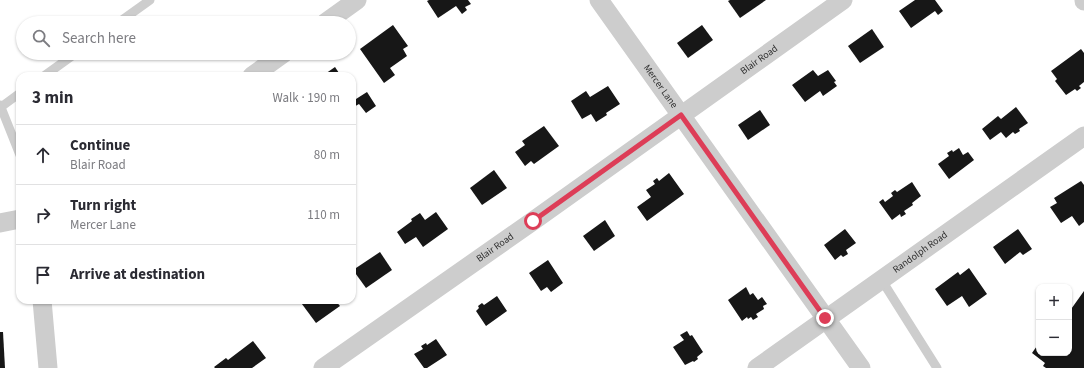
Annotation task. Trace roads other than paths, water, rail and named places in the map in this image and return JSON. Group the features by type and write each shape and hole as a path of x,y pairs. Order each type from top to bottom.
{"street":[{"path":"335,16 357,0"},
{"name":"Mercer Lane","path":"599,0 861,368"},
{"name":"Blair Road","path":"323,368 533,221 843,0"},
{"path":"258,72 274,60"},
{"name":"Randolph Road","path":"757,368 825,318 1084,136"},
{"path":"0,222 16,220"},
{"path":"42,304 48,368"}],"lane":[{"path":"128,16 150,0"},
{"path":"50,72 66,60"},
{"path":"16,96 0,106 16,145"},
{"path":"881,279 938,368"}]}
